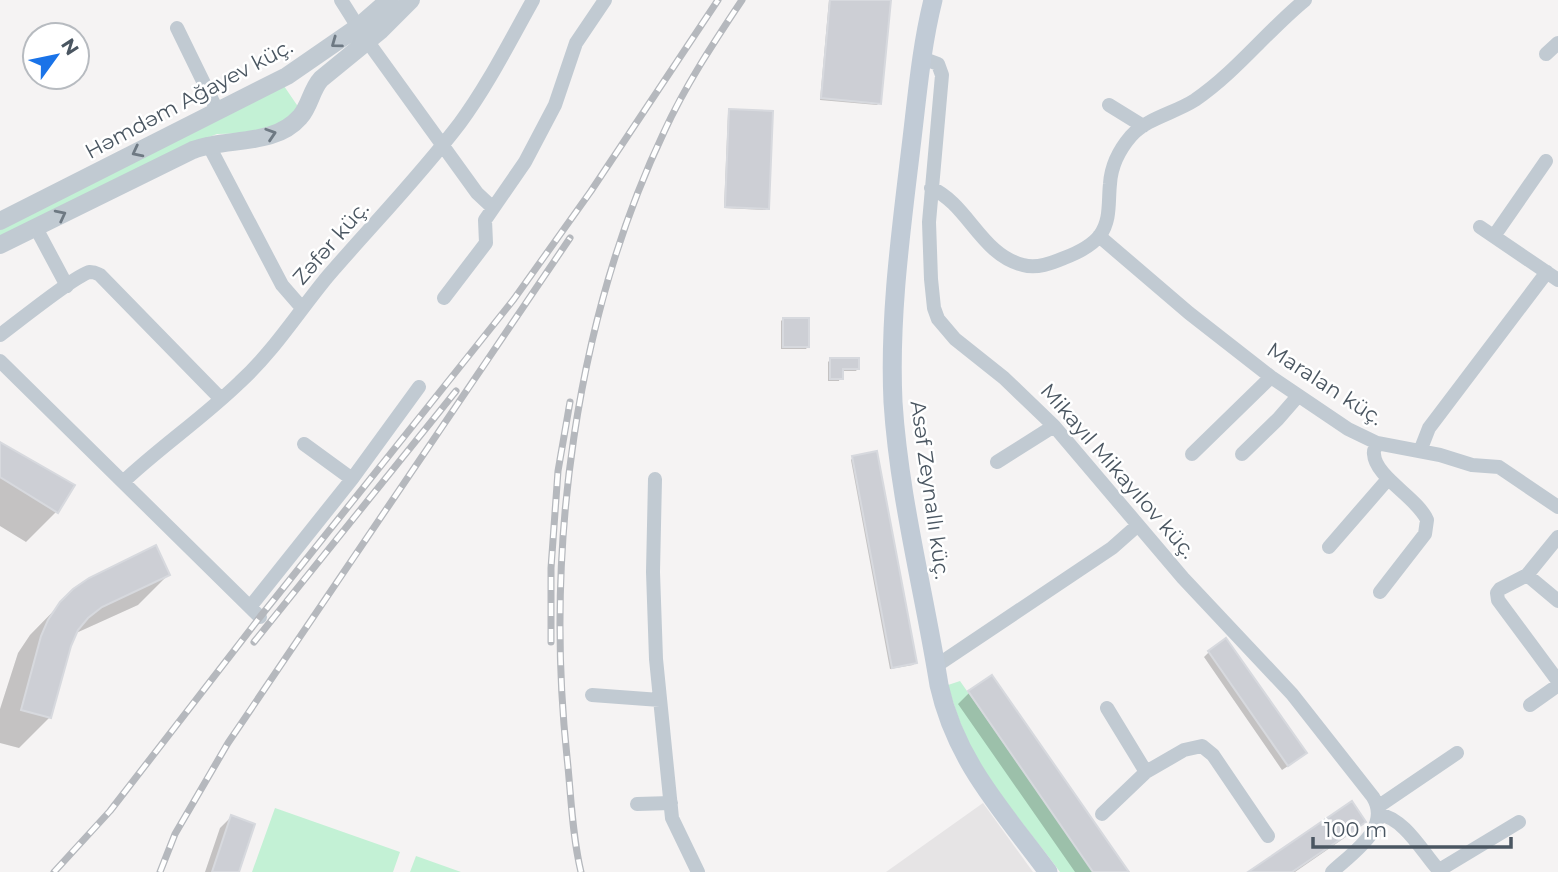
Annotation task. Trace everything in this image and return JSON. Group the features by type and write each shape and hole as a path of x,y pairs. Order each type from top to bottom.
{"main road":[{"name":"Asəf Zeynallı küç.","path":"933,0 922,58 900,239 893,400 913,543 949,723 964,756 1048,872"}],"street":[{"path":"341,0 477,193 493,208"},
{"name":"Həmdəm Ağayev küç.","path":"0,221 218,112 363,34 388,0"},
{"path":"0,245 208,144 257,138 281,131 294,123 305,110 316,85 363,34 411,0"},
{"name":"Zəfər küç.","path":"123,482 254,369 302,308 443,144 479,94 533,0"},
{"path":"444,298 486,243 485,220 525,162 555,105 576,43 605,0"},
{"path":"931,188 949,198 984,240 1006,257 1023,265 1053,263 1083,249 1099,236 1108,214 1110,182 1115,160 1132,135 1143,126 1195,100 1305,0"},
{"path":"177,28 218,112"},
{"path":"1546,54 1558,43"},
{"name":"Mikayıl Mikayılov küç.","path":"922,58 938,64 942,75 929,222 931,279 938,319 955,339 1032,403 1054,426 1202,598 1292,694 1379,810 1398,822 1436,867 1441,869 1519,822"},
{"path":"1109,105 1143,126"},
{"path":"208,144 282,285 302,308"},
{"path":"1494,236 1546,161"},
{"path":"1420,451 1429,428 1553,276 1480,227"},
{"path":"36,228 67,286"},
{"name":"Maralan küç.","path":"1099,236 1189,313 1271,377 1348,429 1377,443 1420,451 1472,466 1499,467 1558,507"},
{"path":"0,335 67,286 88,272 94,272 100,275 221,399"},
{"path":"0,361 255,612 419,387"},
{"path":"1192,454 1271,377"},
{"path":"1242,454 1298,396"},
{"path":"997,462 1054,426"},
{"path":"1377,443 1374,454 1388,479 1424,513 1427,528 1380,592"},
{"path":"304,444 352,479"},
{"path":"655,479 653,572 656,659 671,803 676,829 698,872"},
{"path":"1329,547 1388,479"},
{"path":"936,666 1112,548 1138,525"},
{"path":"1530,705 1557,685 1558,681 1498,600 1497,593 1527,575 1558,537"},
{"path":"1527,575 1558,601"},
{"path":"592,695 660,700"},
{"path":"1107,708 1146,772"},
{"path":"1102,814 1121,798 1136,779 1195,746 1207,748 1268,836"},
{"path":"1332,872 1372,834 1379,810 1457,753"},
{"path":"637,804 671,803"}],"shaded area":[{"path":"983,803 1033,872 886,872"}],"green space":[{"path":"284,86 299,108 290,119 257,133 217,134 185,146 0,239 0,228"},
{"path":"960,681 1093,872 1060,872 1001,795 971,747 958,716 948,685"},
{"path":"275,808 400,852 393,872 252,872"},
{"path":"416,856 461,872 410,872"}],"building":[{"path":"830,0 891,0 881,104 821,98"},
{"path":"729,109 773,111 769,209 725,207"},
{"path":"783,318 809,318 809,347 783,347"},
{"path":"830,358 859,358 859,369 843,369 843,379 830,379"},
{"path":"0,442 75,485 58,513 0,477"},
{"path":"877,451 917,663 892,668 852,456"},
{"path":"156,545 170,575 102,607 78,630 51,718 21,710 41,636 60,602 89,578"},
{"path":"1226,638 1307,753 1288,766 1208,651"},
{"path":"992,675 1129,872 1093,872 968,691"},
{"path":"1352,801 1366,822 1292,872 1248,872"},
{"path":"231,815 255,824 239,872 212,872"}],"railway":[{"path":"54,872 110,811 260,617 514,299 591,191 718,0"},
{"path":"581,872 567,757 561,678 560,598 574,437 588,358 608,280 633,204 672,115 742,0"},
{"path":"160,872 175,834 228,743 570,238"},
{"path":"254,642 456,391"},
{"path":"551,642 551,568 558,471 570,402"}]}
